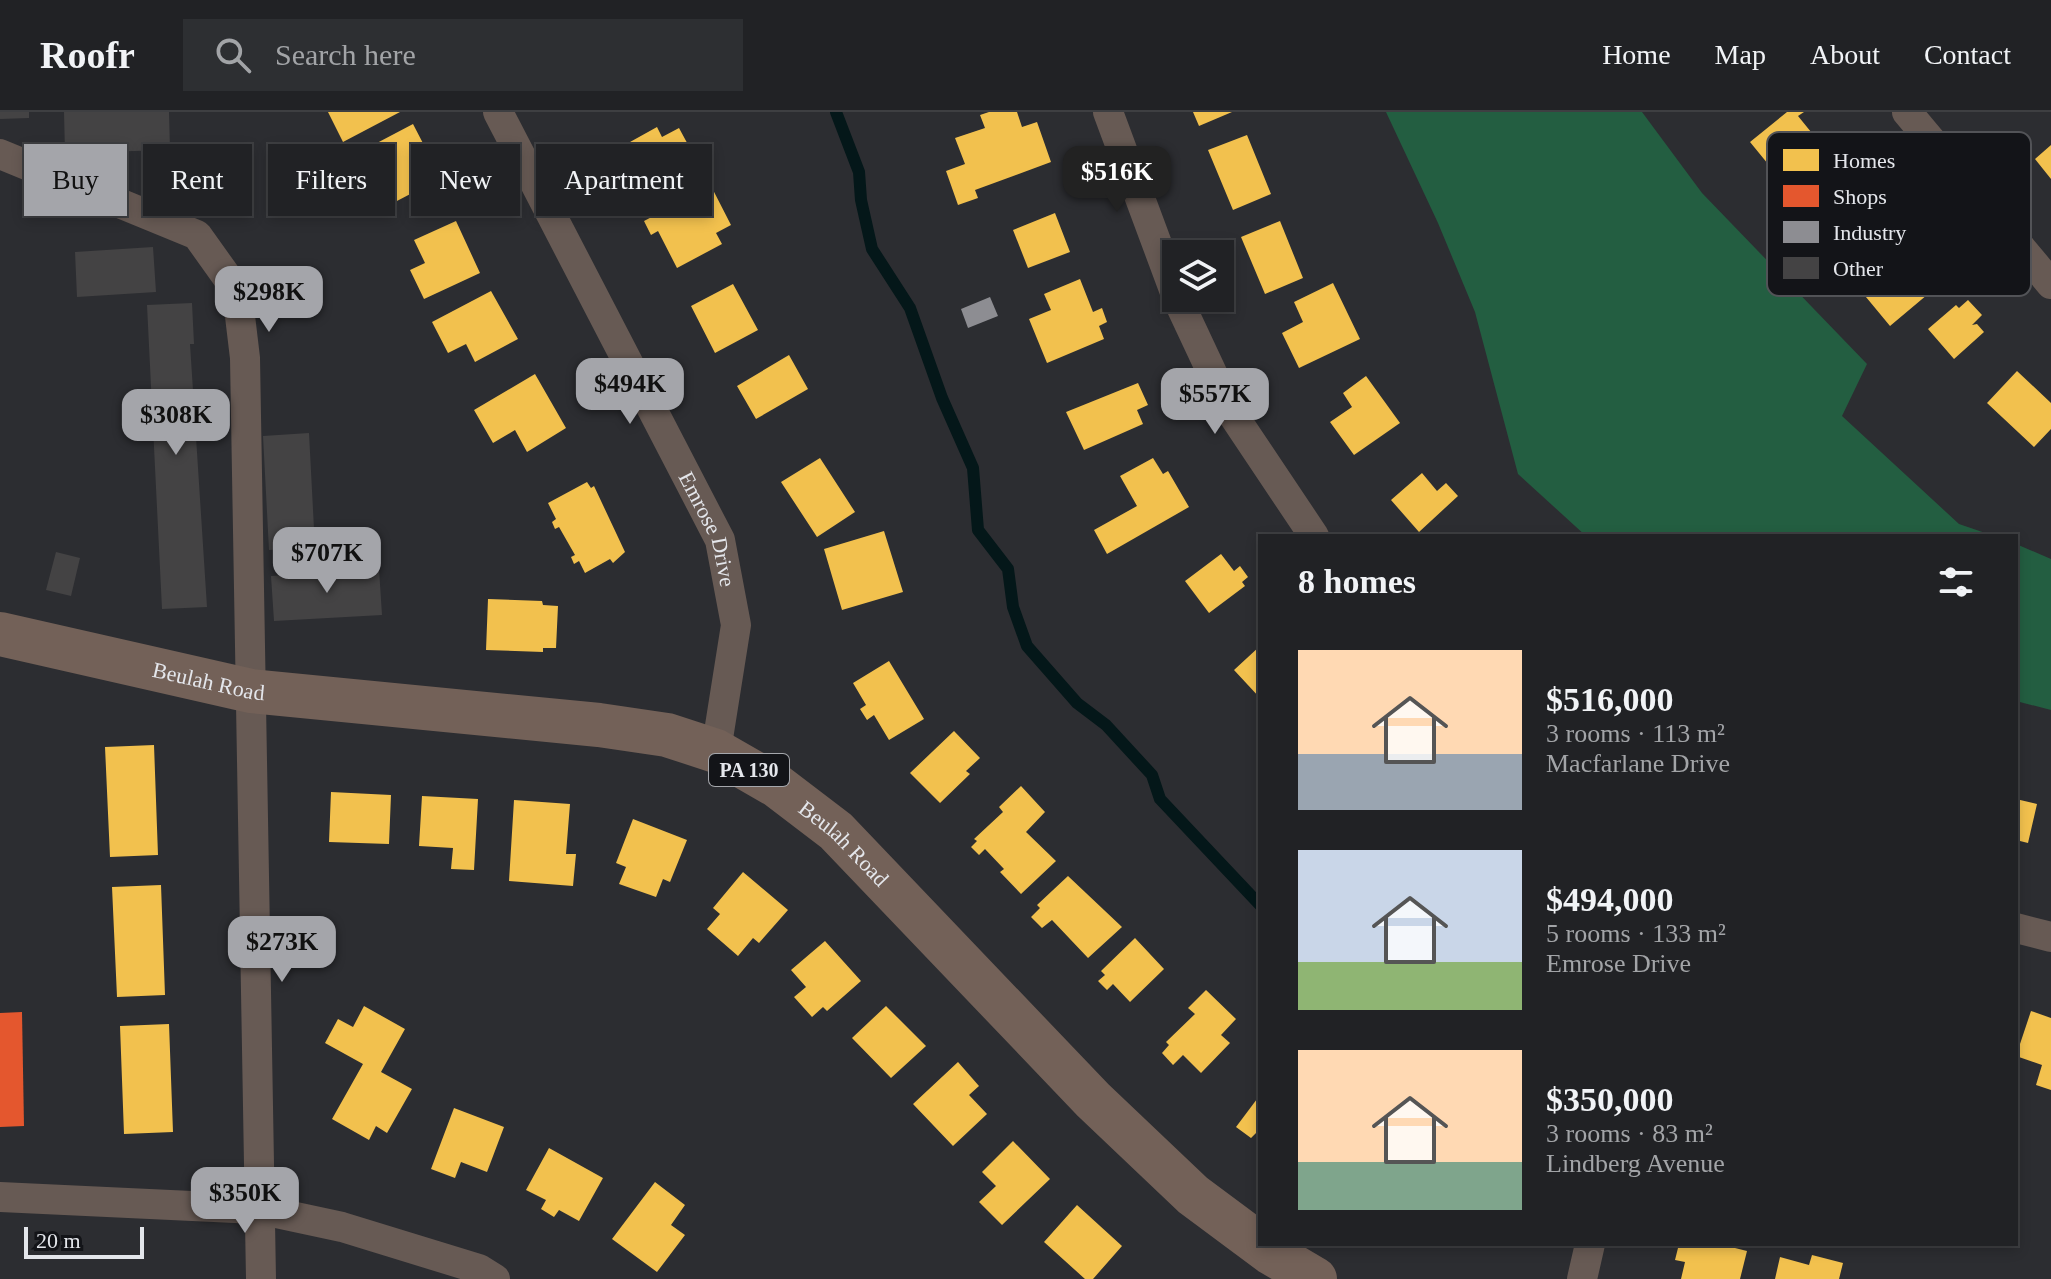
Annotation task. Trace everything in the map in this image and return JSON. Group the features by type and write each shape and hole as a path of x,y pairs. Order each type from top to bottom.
{"main road":[{"name":"Beulah Road","path":"0,634 251,691 599,725 667,735 716,751 777,786 836,831 1093,1100 1193,1195 1258,1243"},
{"name":"Beulah Road","path":"1262,1246 1315,1279"}],"street":[{"name":"Emrose Drive","path":"498,112 720,540 736,625 716,751"},
{"path":"1108,112 1162,257"},
{"path":"1907,112 1924,132"},
{"path":"0,154 197,235 237,291 245,358 261,1279"},
{"path":"2031,260 2051,284"},
{"path":"1184,312 1229,409 1313,534"},
{"path":"2018,929 2051,937"},
{"path":"0,1197 258,1209 342,1227 479,1269 495,1279"},
{"path":"1582,1279 1590,1246"}],"green space":[{"path":"1386,112 1642,112 1702,193 1767,260 1767,296 1801,296 1867,364 1842,416 1959,524 1988,534 1584,534 1518,474 1475,312"},
{"path":"2018,545 2051,559 2051,710 2018,702"}],"building: Homes":[{"path":"328,112 400,112 343,142"},
{"path":"1017,112 1022,127 1037,122 1051,162 975,190 978,198 958,205 946,171 965,164 955,138 985,128 980,115"},
{"path":"1193,112 1232,112 1199,126"},
{"path":"1787,112 1804,112 1798,116 1811,132 1767,132 1767,163 1750,142"},
{"path":"413,124 423,144 411,144 411,194 395,202 395,144 375,144"},
{"path":"657,127 662,137 679,128 688,144 626,144"},
{"path":"1247,135 1271,194 1233,210 1208,150"},
{"path":"2051,145 2051,179 2035,159"},
{"path":"712,188 731,225 716,233 722,244 677,268 658,231 651,235 644,221 654,216 712,216"},
{"path":"1055,213 1070,252 1028,268 1013,230"},
{"path":"456,221 480,273 424,299 410,270 425,263 414,240"},
{"path":"1280,221 1303,278 1265,294 1241,237"},
{"path":"1080,279 1093,312 1102,308 1107,322 1099,326 1104,339 1047,363 1029,319 1051,310 1044,294"},
{"path":"1333,283 1360,339 1299,368 1282,333 1303,322 1294,302"},
{"path":"733,284 758,330 715,353 691,306"},
{"path":"491,291 518,339 475,362 466,344 448,353 432,322"},
{"path":"1865,296 1926,296 1890,326"},
{"path":"1968,300 1982,315 1972,325 1977,324 1984,332 1954,359 1928,329 1956,305 1959,308"},
{"path":"789,355 808,389 756,419 737,386"},
{"path":"2017,371 2051,403 2051,429 2034,447 1987,403"},
{"path":"535,374 566,428 527,452 515,430 493,443 474,410"},
{"path":"1366,376 1400,423 1354,455 1330,422 1352,407 1343,393"},
{"path":"1138,383 1148,405 1137,410 1143,424 1084,450 1066,412"},
{"path":"820,458 855,512 817,537 781,482"},
{"path":"1153,458 1163,474 1168,471 1189,507 1107,554 1094,530 1137,506 1120,476"},
{"path":"1422,473 1437,491 1446,483 1458,496 1419,532 1391,500"},
{"path":"587,482 591,488 594,486 625,552 613,563 610,559 585,573 579,561 574,564 571,557 575,555 559,527 555,529 552,522 556,519 548,503"},
{"path":"884,531 903,592 842,610 824,549"},
{"path":"1221,554 1234,571 1240,566 1248,577 1242,582 1245,586 1209,613 1185,581"},
{"path":"488,599 542,601 543,605 558,606 556,648 543,648 543,652 486,650"},
{"path":"1258,648 1258,696 1234,670"},
{"path":"889,661 924,719 889,740 874,715 867,720 860,709 866,705 853,683"},
{"path":"954,731 980,758 966,771 970,774 940,803 910,773"},
{"path":"154,745 158,855 110,857 105,747"},
{"path":"1021,786 1045,812 1026,832 1056,861 1021,894 1000,872 1004,869 985,849 979,855 971,847 977,841 974,839 1003,812 999,807"},
{"path":"331,792 391,795 389,844 329,842"},
{"path":"422,796 478,799 474,870 451,869 453,848 419,846"},
{"path":"2018,799 2037,804 2028,843 2018,840"},
{"path":"514,800 570,804 566,854 576,854 573,886 509,881"},
{"path":"633,819 687,840 670,882 663,879 656,897 619,884 626,867 616,863"},
{"path":"743,872 788,910 759,943 753,938 738,956 707,929 720,914 713,908"},
{"path":"1068,876 1122,927 1088,958 1052,920 1042,928 1031,917 1040,908 1037,905"},
{"path":"161,885 165,995 117,997 112,887"},
{"path":"1135,938 1164,969 1130,1002 1113,984 1107,990 1098,981 1105,975 1101,971"},
{"path":"825,941 861,981 827,1011 823,1007 812,1017 794,997 806,987 791,970"},
{"path":"1206,990 1236,1019 1221,1035 1230,1043 1201,1073 1183,1055 1173,1065 1162,1053 1169,1045 1166,1042 1195,1014 1188,1008"},
{"path":"364,1006 405,1029 381,1072 412,1089 387,1133 376,1126 369,1140 332,1119 363,1064 325,1043 338,1019 353,1027"},
{"path":"886,1006 926,1046 891,1078 852,1038"},
{"path":"2031,1011 2051,1018 2051,1090 2036,1085 2042,1065 2018,1057"},
{"path":"169,1024 173,1132 124,1134 120,1026"},
{"path":"958,1062 979,1086 969,1095 987,1114 953,1146 913,1104"},
{"path":"1258,1098 1258,1131 1251,1138 1236,1127"},
{"path":"454,1108 504,1127 487,1172 461,1162 455,1178 431,1169"},
{"path":"1013,1141 1050,1179 1002,1225 979,1202 996,1186 982,1172"},
{"path":"549,1148 603,1178 579,1221 559,1210 554,1217 541,1209 546,1200 526,1190"},
{"path":"655,1182 685,1205 671,1225 685,1235 657,1272 612,1239"},
{"path":"1077,1205 1122,1246 1093,1279 1085,1279 1044,1242"},
{"path":"1678,1246 1727,1246 1747,1251 1740,1279 1681,1279 1685,1262 1675,1260"},
{"path":"1812,1255 1843,1263 1839,1279 1775,1279 1780,1257 1809,1265"}],"building: Shops":[{"path":"22,1012 24,1126 0,1127 0,1013"}],"building: Industry":[{"path":"990,297 998,316 968,328 961,309"}],"building: Other":[{"path":"0,112 29,112 29,118 0,119"},
{"path":"64,112 169,112 170,144 143,144 143,151 127,151 127,144 65,144"},
{"path":"153,247 156,292 77,297 75,252"},
{"path":"192,303 194,344 190,344 207,607 162,609 147,305"},
{"path":"309,433 315,548 269,550 263,436"},
{"path":"56,552 80,558 71,596 46,590"},
{"path":"379,569 382,615 274,621 271,576"}],"waterway":[{"path":"836,112 859,172 861,200 872,249 910,308 942,398 973,468 978,530 1008,569 1013,607 1027,646 1077,703 1106,725 1152,775 1160,799 1258,903"}]}
